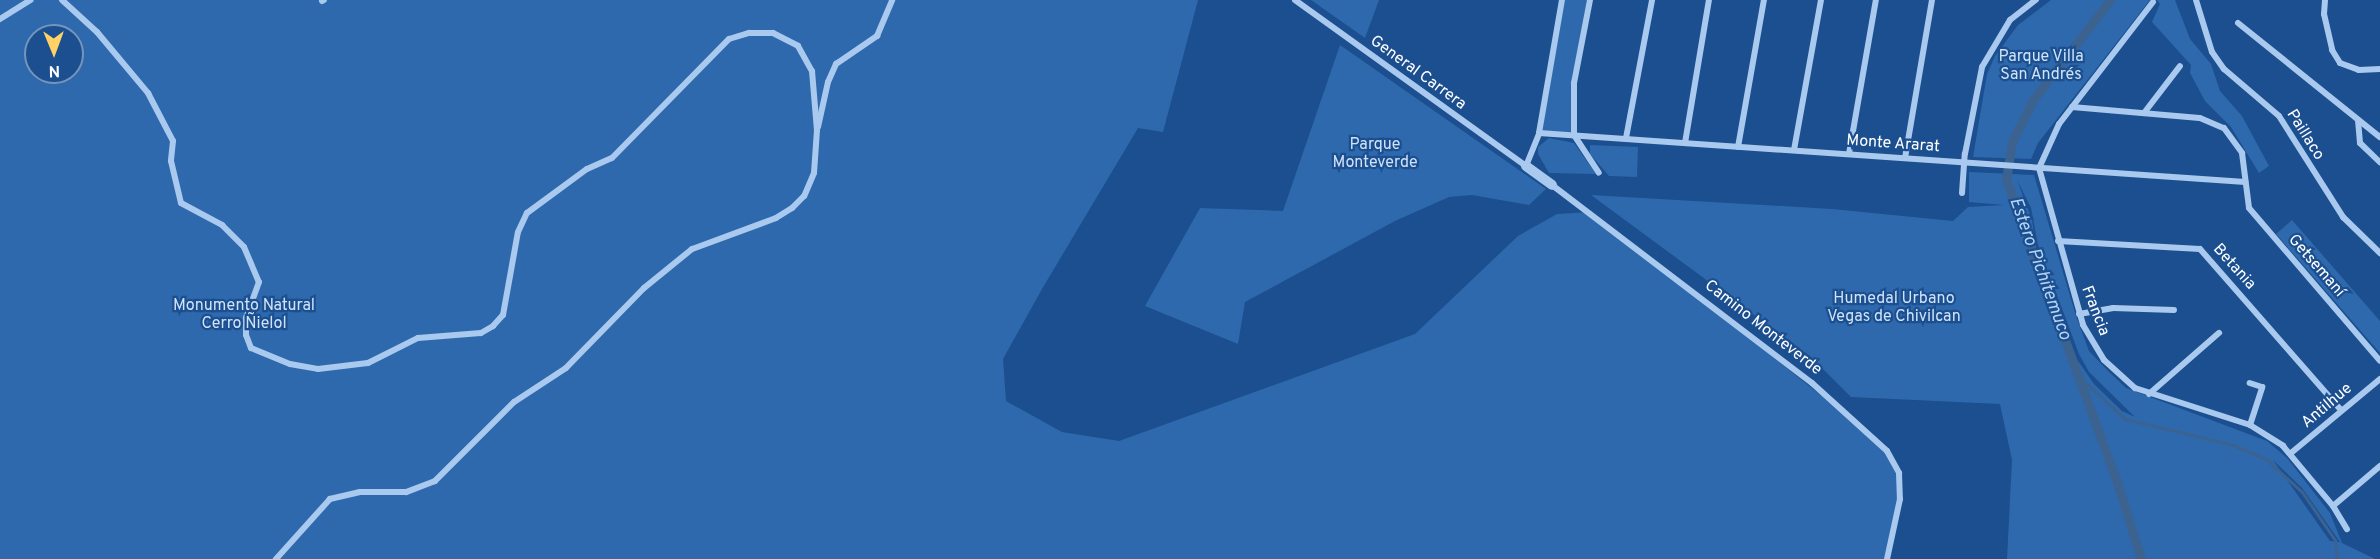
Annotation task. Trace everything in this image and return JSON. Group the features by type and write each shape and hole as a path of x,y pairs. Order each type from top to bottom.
{"street":[{"path":"0,19 31,0"},
{"path":"62,0 97,32 152,100 173,141 171,161 181,203 222,225 244,247 259,282 246,318 246,335 251,348 290,364 318,369 352,367 368,363 418,338 482,333 493,326 503,315 518,232 527,213 587,169 612,158 729,39 749,33 772,33 798,46 812,71 817,130"},
{"path":"276,559 330,499 360,492 406,492 435,481 514,402 566,368 644,288 692,249 776,218 792,208 811,182 817,130 828,82 836,64 877,36 892,0"},
{"name":"General Carrera","path":"1295,0 1526,166"},
{"path":"1526,166 1539,133 1562,0"},
{"path":"1590,0 1575,83 1574,135 1599,173"},
{"path":"1626,138 1652,0"},
{"path":"1685,143 1709,0"},
{"path":"1738,147 1764,0"},
{"path":"1794,150 1821,0"},
{"path":"1849,154 1876,0"},
{"path":"1905,158 1932,0"},
{"path":"1962,193 1964,163 1982,67 1989,50 2010,20 2036,0"},
{"name":"Paillaco","path":"2196,0 2212,52 2224,69 2279,116 2343,217 2380,253"},
{"path":"2325,0 2324,14 2332,50 2340,63 2359,70 2380,69"},
{"path":"2039,168 2072,107 2153,2"},
{"path":"2238,23 2380,138"},
{"path":"2144,113 2180,66"},
{"name":"Getsemaní","path":"2072,107 2200,118 2224,128 2242,153 2249,208 2380,361"},
{"path":"2358,120 2360,143 2380,162"},
{"name":"Monte Ararat","path":"1539,133 2245,182"},
{"name":"Camino Monteverde","path":"1526,166 1812,383 1887,451 1899,473 1900,499 1887,559"},
{"name":"Francia","path":"2039,168 2079,314 2104,360 2129,383 2149,394 2250,425 2291,453 2333,506 2347,529"},
{"name":"Betania","path":"2058,241 2200,249 2341,410"},
{"path":"2079,314 2113,308 2174,310"},
{"path":"2149,394 2219,333"},
{"name":"Antilhue","path":"2291,453 2380,379"},
{"path":"2250,383 2262,387 2250,425"},
{"path":"2333,506 2380,466"}],"green space":[{"name":"Monumento Natural Cerro Ñielol","path":"0,0 1198,0 1163,132 1138,128 1042,289 1003,359 1006,401 1062,432 1119,441 1415,334 1518,236 1557,214 1590,212 1857,424 1890,456 1900,482 1887,559 0,559"},
{"path":"1311,0 1379,0 1365,38"},
{"path":"1565,0 1587,0 1572,82 1571,132 1542,131"},
{"name":"Parque Villa San Andrés","path":"2051,0 2150,0 2038,143 2031,159 1973,157 1987,74 1995,56 2018,25"},
{"path":"2157,0 2175,0 2190,39 2211,64 2220,91 2242,116 2269,166 2259,173 2231,127 2205,101 2190,73 2191,65 2152,22 2160,4"},
{"name":"Parque Monteverde","path":"1340,45 1546,189 1529,205 1472,195 1449,197 1395,221 1245,302 1238,344 1145,306 1200,208 1283,211"},
{"path":"1549,138 1574,143 1596,174 1549,173 1538,154 1538,147"},
{"path":"1590,145 1638,147 1637,177 1609,176 1590,154"},
{"name":"Humedal Urbano Vegas de Chivilcan","path":"1969,172 2034,175 2076,316 2089,351 2126,388 2267,441 2287,458 2330,513 2342,543 2375,559 2007,559 2012,460 2000,404 1851,397 1811,357 1591,195 1832,209 1953,221 1968,207 2004,205 1969,202","holes":["2017,180 2031,208 2038,245 2079,354 2089,372 2135,417 2122,411 2094,384 2076,358 2036,248 2032,220","2273,460 2302,488 2340,542 2330,541"]},
{"path":"2292,220 2380,321 2380,353 2276,234"}],"waterway":[{"name":"Estero Pichitemuco","path":"2110,0 2033,100 2012,142 2006,179 2118,485 2141,559"},
{"path":"2073,371 2125,419 2233,445 2266,459 2302,492 2335,540 2337,559"}]}
